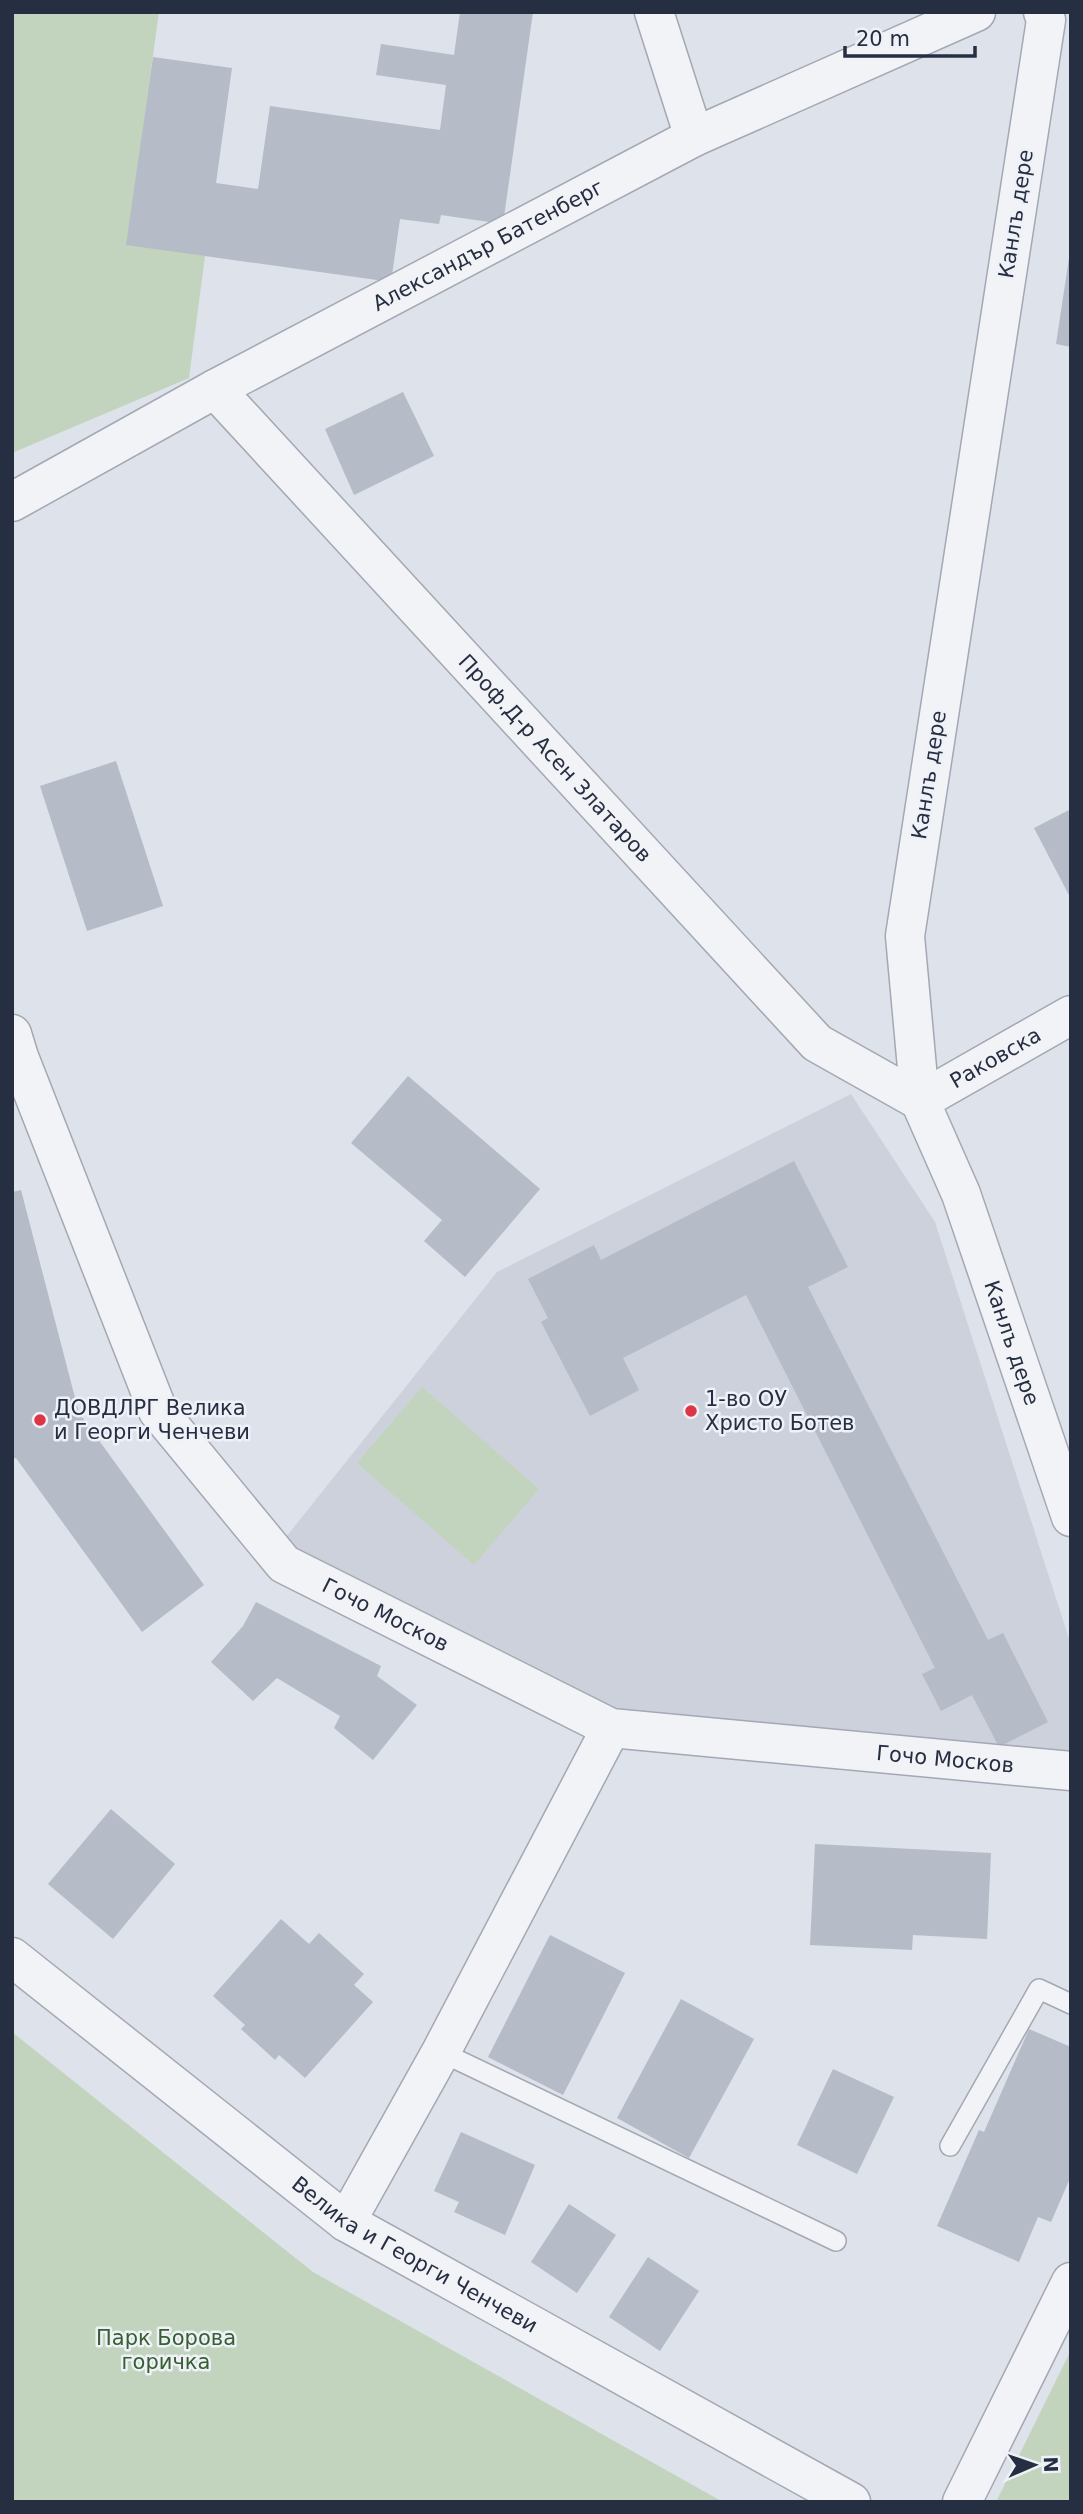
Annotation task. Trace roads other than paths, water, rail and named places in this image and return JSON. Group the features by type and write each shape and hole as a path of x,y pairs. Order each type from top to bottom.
{"street":[{"path":"654,12 694,137"},
{"name":"Александър Батенберг","path":"12,502 215,389 694,137 976,12"},
{"name":"Канлъ дере","path":"1043,12 1046,20 905,936 920,1101 961,1194 1071,1517"},
{"name":"Проф.Д-р Асен Златаров","path":"215,389 817,1043 920,1101"},
{"name":"Раковска","path":"920,1101 1071,1015"},
{"name":"Гочо Москов","path":"14,1052 158,1411 284,1563 611,1728 1071,1771"},
{"path":"346,2222 441,2052 611,1728"},
{"name":"Велика и Георги Ченчеви","path":"12,1957 346,2222 851,2502"},
{"path":"962,2502 1071,2282"}],"lane":[{"path":"950,2146 1039,1989 1071,2004"},
{"path":"441,2052 836,2241"}],"place":[{"name":"1-во ОУ Христо Ботев","path":"691,1411"},
{"name":"ДОВДЛРГ Велика и Георги Ченчеви","path":"40,1420"}],"park label":[{"name":"Парк Борова горичка","path":"166,2350"}]}
